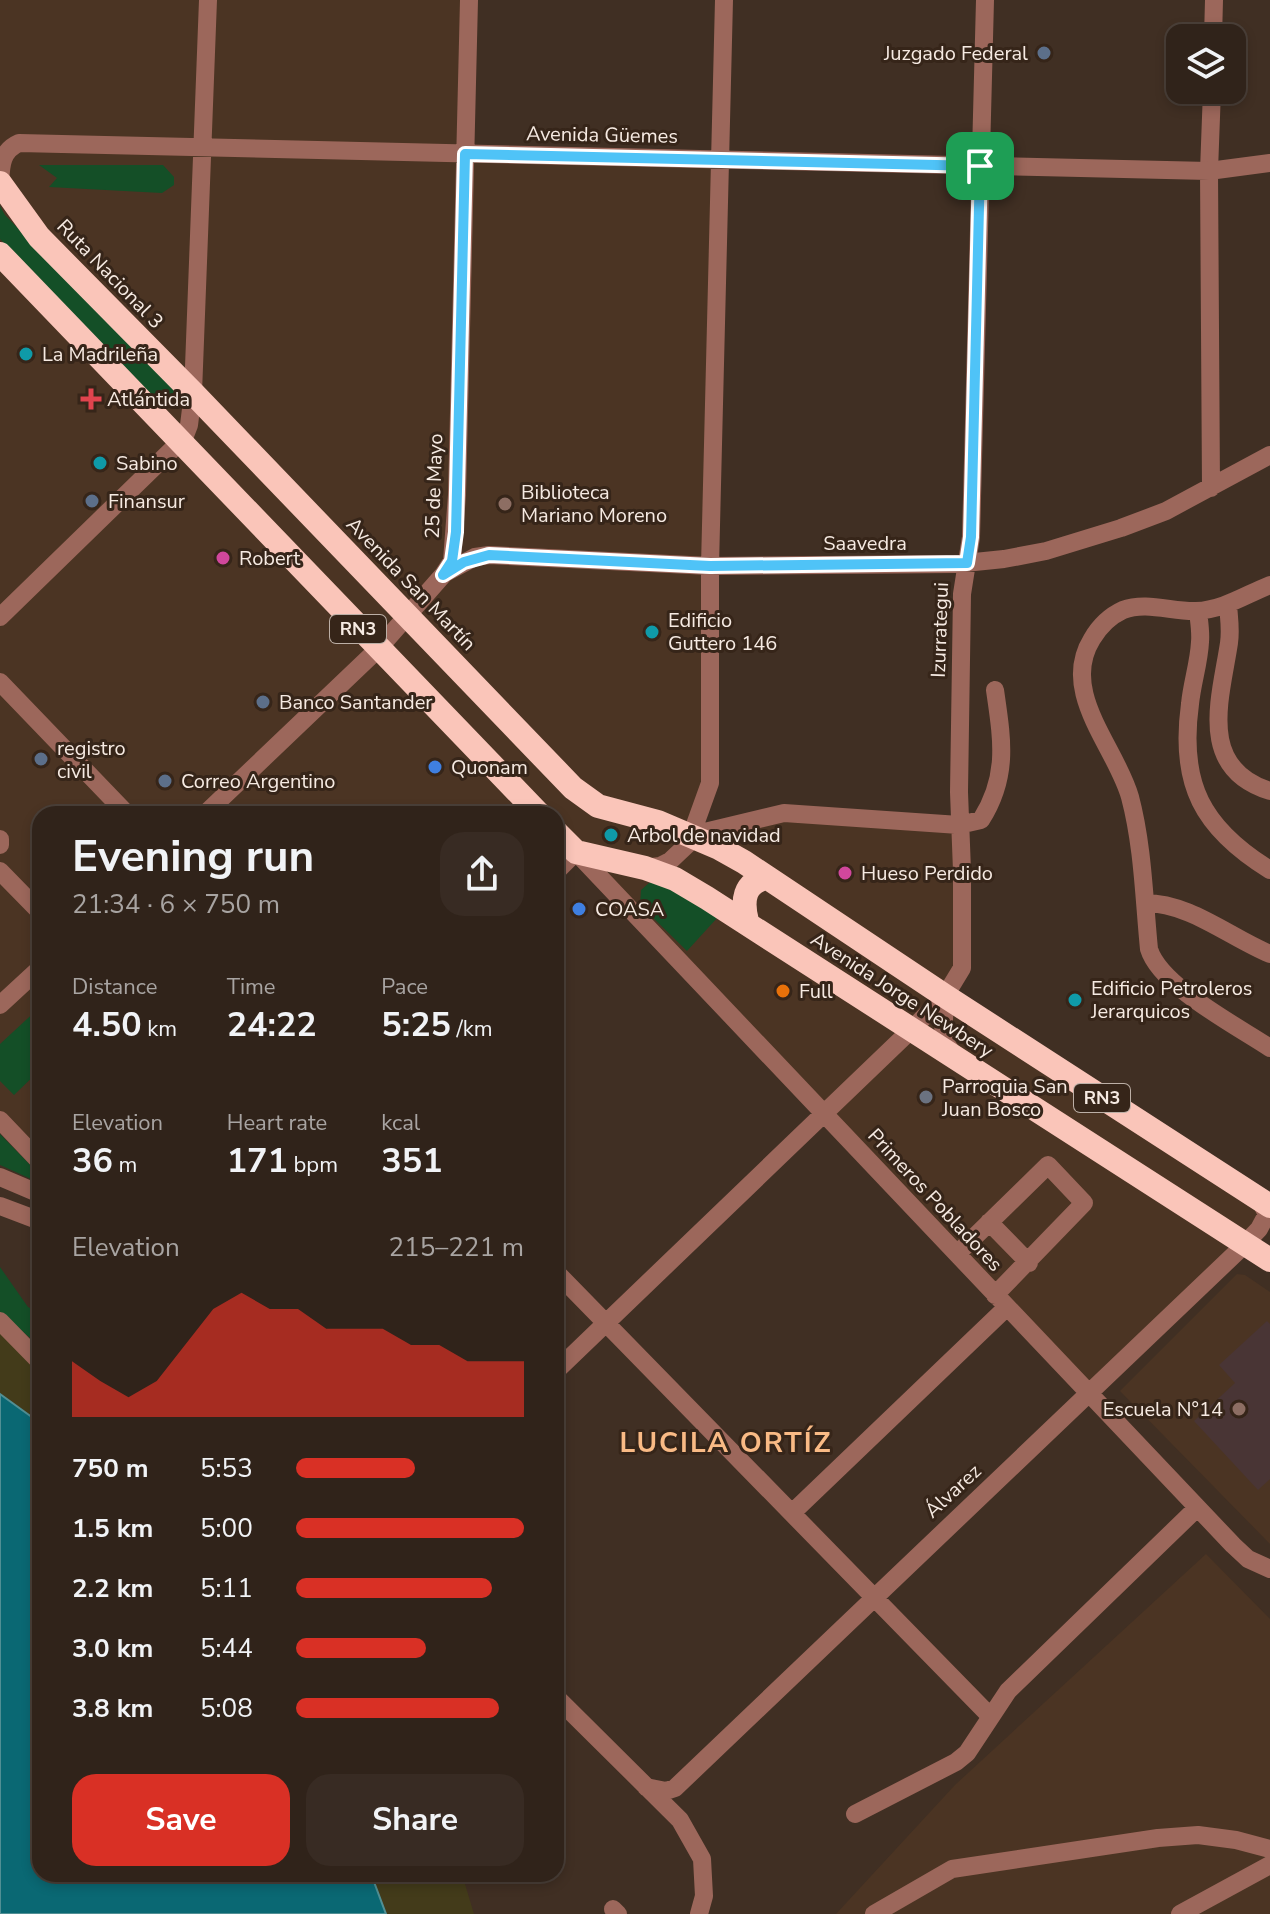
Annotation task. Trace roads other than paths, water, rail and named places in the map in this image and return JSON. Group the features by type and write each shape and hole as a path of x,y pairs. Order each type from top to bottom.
{"highway":[{"name":"Ruta Nacional 3","path":"0,183 39,237 193,393"},
{"name":"RN3","path":"0,254 531,806"},
{"name":"Avenida San Martín","path":"193,393 573,788 598,806"},
{"name":"Avenida Jorge Newbery","path":"598,806 658,822 719,848 1264,1203"},
{"path":"564,840 576,852"},
{"name":"Avenida Jorge Newbery","path":"576,852 645,868 675,879 747,921 1270,1260"},
{"path":"747,921 743,898 751,885 767,878"}],"street":[{"path":"0,617 180,442 189,425 193,393 208,0"},
{"name":"25 de Mayo","path":"213,806 378,649 452,561 456,532 469,0"},
{"path":"645,868 670,861 688,844 710,783 710,566 724,0"},
{"name":"Izurrategui","path":"564,1363 912,1029 945,996 962,968 959,825 962,594 971,537 985,0"},
{"path":"1213,24 1214,0"},
{"path":"1211,104 1211,488"},
{"name":"Avenida Güemes","path":"0,183 1,162 11,147 19,143 1209,171 1270,163"},
{"name":"Avenida Güemes","path":"1232,168 1270,173"},
{"name":"Saavedra","path":"443,575 464,562 489,555 710,566 967,563 1046,551 1121,528 1166,511 1270,455"},
{"path":"1270,585 1228,605 1198,611 1141,607 1124,610 1099,629 1084,658 1081,673 1083,689 1130,795 1149,949 1161,971 1193,997 1270,1048"},
{"path":"1228,605 1229,640 1218,698 1218,731 1236,770 1251,785 1270,791"},
{"path":"1198,611 1200,642 1189,706 1188,770 1193,788 1228,840 1270,870"},
{"path":"0,682 119,806"},
{"path":"692,835 784,813 959,825 981,820 1001,775 1002,744 995,690"},
{"path":"0,839 0,845"},
{"path":"564,864 576,852"},
{"name":"Primeros Pobladores","path":"576,852 1197,1508 1248,1559 1270,1569"},
{"path":"0,871 32,904"},
{"path":"1145,903 1158,903 1190,913 1270,954"},
{"path":"0,1005 32,975"},
{"name":"Izurrategui","path":"945,996 947,1014 942,1024 943,1039 960,1061"},
{"path":"0,1120 32,1149"},
{"path":"792,1513 1001,1302 1029,1263 1084,1203 1048,1165 957,1254"},
{"path":"0,1177 32,1191"},
{"name":"Álvarez","path":"646,1787 666,1791 675,1788 1245,1244 1265,1221 1264,1203"},
{"path":"0,1206 32,1218"},
{"path":"989,1222 1029,1263"},
{"path":"564,1281 990,1716"},
{"path":"0,1321 32,1354"},
{"path":"855,1814 956,1762 967,1753 1008,1691 1197,1508"},
{"path":"564,1705 680,1820 702,1859 704,1896 699,1914"},
{"path":"874,1914 952,1869 1158,1838 1198,1835 1270,1849"},
{"path":"1180,1914 1270,1865"}],"water":[{"path":"0,1394 32,1417 32,1882 374,1882 386,1914 0,1914"}],"place":[{"name":"Juzgado Federal","path":"1044,53"},
{"name":"La Madrileña","path":"26,354"},
{"name":"Atlántida","path":"91,399"},
{"name":"Sabino","path":"100,463"},
{"name":"Finansur","path":"92,501"},
{"name":"Biblioteca Mariano Moreno","path":"505,504"},
{"name":"Robert","path":"223,558"},
{"name":"Edificio Guttero 146","path":"652,632"},
{"name":"Banco Santander","path":"263,702"},
{"name":"registro civil","path":"41,759"},
{"name":"Quonam","path":"435,767"},
{"name":"Correo Argentino","path":"165,781"},
{"name":"Arbol de navidad","path":"611,835"},
{"name":"Hueso Perdido","path":"845,873"},
{"name":"COASA","path":"579,909"},
{"name":"Full","path":"783,991"},
{"name":"Edificio Petroleros Jerarquicos","path":"1075,1000"},
{"name":"Parroquia San Juan Bosco","path":"926,1097"},
{"name":"Escuela N°14","path":"1239,1409"}],"district":[{"name":"LUCILA ORTÍZ","path":"726,1443"}]}
